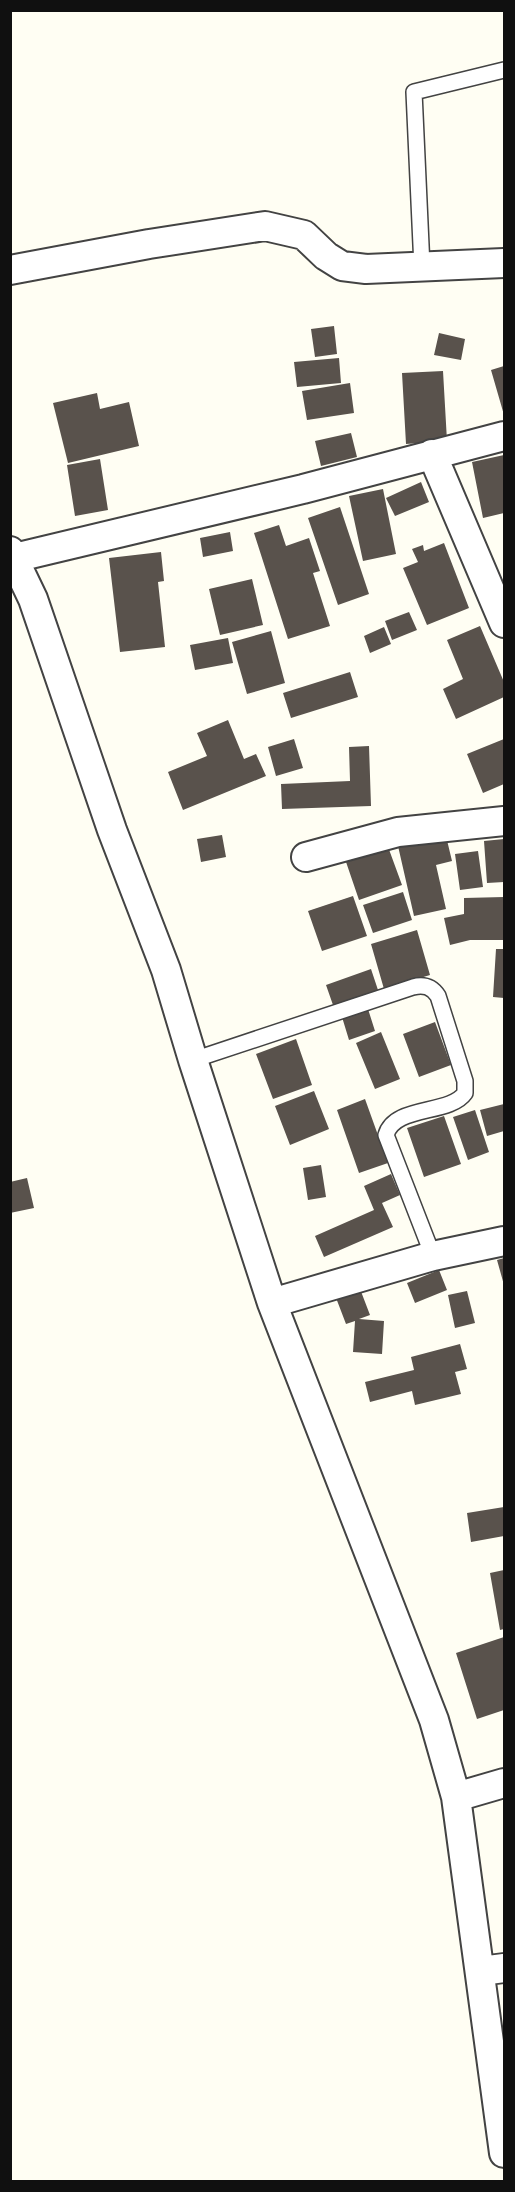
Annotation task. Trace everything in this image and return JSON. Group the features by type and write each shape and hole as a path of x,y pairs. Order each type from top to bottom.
{"street":[{"path":"10,270 149,244 266,226 304,235 326,256 342,266 366,269 504,263"},
{"path":"504,436 432,453 303,489 12,554 33,598 112,830 166,970 272,1303 434,1720 456,1797 493,1970 504,2153"},
{"path":"432,453 504,623"},
{"path":"306,857 398,832 504,821"},
{"path":"272,1303 433,1256 504,1241"},
{"path":"456,1797 504,1783"}],"lane":[{"path":"422,267 414,92 504,70"},
{"path":"193,1060 413,987 420,985 434,990 438,996 465,1081 465,1093 456,1100 395,1120 386,1135 433,1256"}],"building":[{"path":"334,326 337,354 315,357 311,329"},
{"path":"439,333 465,339 461,360 434,355"},
{"path":"339,358 341,383 297,387 294,362"},
{"path":"504,366 504,415 491,370"},
{"path":"443,371 447,441 406,444 402,373"},
{"path":"350,383 354,413 307,420 302,391"},
{"path":"97,393 100,409 129,402 139,446 68,463 53,403"},
{"path":"351,433 357,457 321,466 315,441"},
{"path":"504,455 504,513 483,518 472,462"},
{"path":"100,459 108,510 75,516 67,465"},
{"path":"421,482 429,502 395,516 386,498"},
{"path":"383,489 396,554 363,561 349,496"},
{"path":"340,507 369,594 338,605 308,518"},
{"path":"279,525 286,546 309,538 320,571 313,573 330,626 288,639 254,533"},
{"path":"230,532 233,551 203,557 200,538"},
{"path":"444,543 469,608 427,625 403,568 418,562 412,549 423,545 424,551"},
{"path":"161,552 164,581 158,582 165,647 120,652 109,558"},
{"path":"252,579 263,625 220,635 209,589"},
{"path":"409,612 417,630 392,640 385,621"},
{"path":"480,626 504,682 504,697 456,719 443,689 463,679 447,640"},
{"path":"384,627 391,644 370,653 364,636"},
{"path":"271,631 285,683 247,694 232,642"},
{"path":"228,638 233,663 195,670 190,645"},
{"path":"350,672 358,697 291,718 283,693"},
{"path":"228,720 244,759 256,754 266,776 183,810 168,772 207,756 197,733"},
{"path":"294,739 303,768 276,776 268,747"},
{"path":"504,739 504,784 483,793 467,754"},
{"path":"369,746 371,806 282,809 281,784 350,781 349,747"},
{"path":"222,835 226,857 201,862 197,839"},
{"path":"446,836 452,861 436,865 446,909 414,916 398,846"},
{"path":"504,839 504,882 487,883 484,841"},
{"path":"387,844 402,885 359,900 345,859"},
{"path":"478,851 483,887 460,890 455,854"},
{"path":"403,892 412,920 373,933 363,905"},
{"path":"353,896 367,936 322,951 308,911"},
{"path":"504,897 504,940 470,940 450,945 444,918 464,914 464,898"},
{"path":"417,930 430,975 384,989 371,944"},
{"path":"496,949 504,949 504,998 493,997"},
{"path":"371,969 378,990 333,1005 326,985"},
{"path":"368,1009 375,1031 349,1040 342,1017"},
{"path":"435,1022 451,1065 419,1077 403,1034"},
{"path":"381,1032 400,1079 375,1089 356,1043"},
{"path":"296,1039 312,1085 273,1099 256,1054"},
{"path":"314,1091 329,1129 290,1145 275,1106"},
{"path":"365,1099 388,1163 359,1173 337,1110"},
{"path":"504,1104 504,1131 487,1136 480,1110"},
{"path":"475,1110 489,1152 468,1160 453,1117"},
{"path":"444,1116 461,1164 424,1177 407,1128"},
{"path":"321,1165 326,1197 308,1200 303,1168"},
{"path":"391,1174 400,1195 382,1203 393,1227 324,1257 315,1236 374,1210 364,1186"},
{"path":"27,1178 34,1208 10,1213 10,1182"},
{"path":"504,1258 504,1285 497,1260"},
{"path":"439,1270 447,1290 415,1303 407,1283"},
{"path":"357,1281 370,1315 359,1319 384,1321 382,1354 353,1352 355,1321 346,1324 333,1290"},
{"path":"467,1291 475,1323 455,1328 448,1295"},
{"path":"460,1344 467,1369 455,1372 461,1394 415,1405 412,1391 370,1402 365,1382 414,1370 411,1357"},
{"path":"504,1507 504,1536 471,1542 467,1513"},
{"path":"504,1570 504,1629 500,1630 490,1573"},
{"path":"504,1637 504,1710 477,1719 456,1653"}]}
